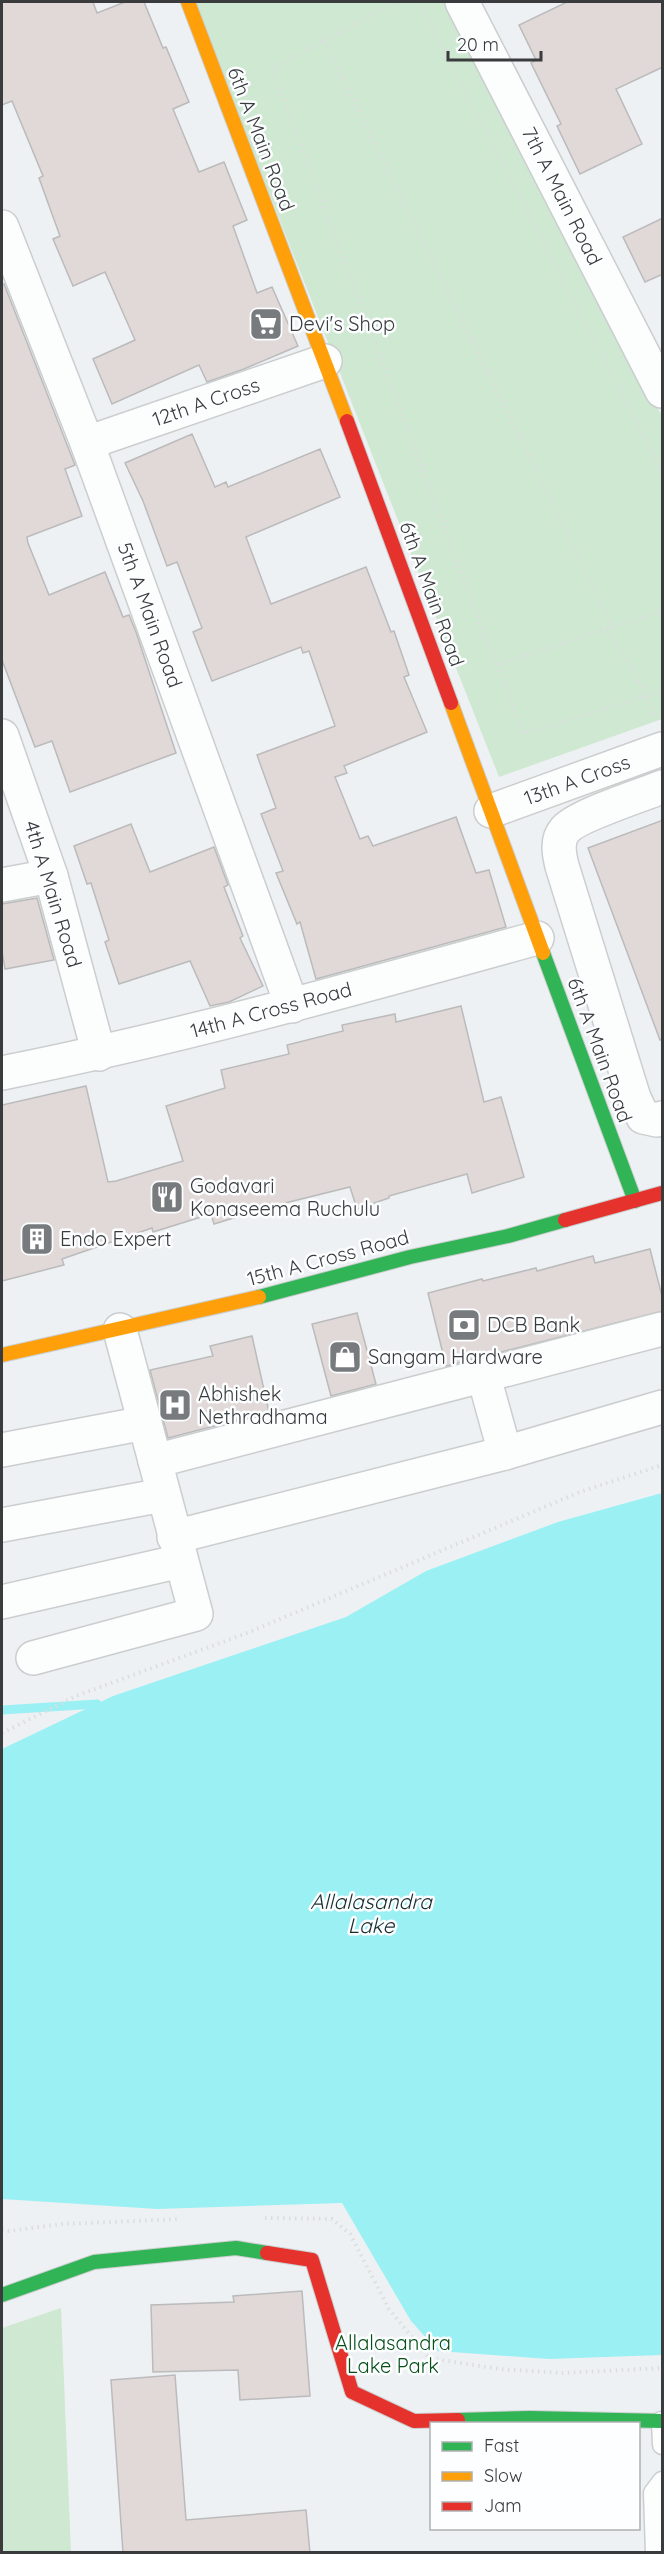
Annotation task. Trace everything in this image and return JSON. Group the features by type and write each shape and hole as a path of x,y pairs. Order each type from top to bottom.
{"street":[{"name":"6th A Main Road","path":"188,2 325,361 635,1201"},
{"name":"7th A Main Road","path":"462,2 663,392"},
{"name":"5th A Main Road","path":"2,227 87,442 292,1006"},
{"name":"12th A Cross","path":"87,442 325,361"},
{"name":"4th A Main Road","path":"2,736 51,876 99,1054"},
{"name":"13th A Cross","path":"491,811 652,753"},
{"path":"658,788 580,820 564,830 558,847 634,1098 643,1117 657,1120 663,1118"},
{"path":"2,885 51,876"},
{"name":"14th A Cross Road","path":"2,1072 99,1054 292,1006 537,938"},
{"name":"15th A Cross Road","path":"2,1355 120,1330 410,1257 519,1233 663,1193"},
{"path":"154,1461 663,1329"},
{"path":"33,1658 196,1614 120,1330"},
{"path":"484,1377 505,1453"},
{"path":"2,1602 663,1407"},
{"path":"2,1450 145,1423"},
{"path":"2,1525 164,1495"},
{"path":"2,2295 94,2262 236,2248 312,2260 351,2392 414,2421 530,2418 662,2421"}],"lane":[{"path":"652,753 658,788"},
{"path":"662,2421 663,2445"},
{"path":"655,2553 653,2493 663,2481"}],"path":[{"path":"396,2 272,68 496,665 663,611"},
{"path":"419,2 663,472"},
{"path":"324,40 610,628 647,696"},
{"path":"499,664 522,734 663,690"},
{"path":"2,1733 76,1696 247,1633 580,1492 663,1465"}],"green space":[{"path":"194,2 453,2 662,416 662,719 499,777"},
{"path":"61,2308 71,2552 2,2552 2,2328"}],"water":[{"name":"Allalasandra Lake","path":"662,1493 662,2355 549,2359 438,2351 411,2321 342,2203 157,2209 2,2199 2,1749 113,1696 346,1617 426,1571 558,1522"}],"building":[{"path":"2,2 93,2 97,13 125,2 144,2 189,102 173,109 199,172 224,162 247,220 233,226 257,293 272,287 298,346 207,382 199,365 112,404 93,359 135,340 105,272 73,286 53,239 60,236 39,178 43,176 12,101 2,105"},
{"path":"567,2 663,2 663,67 616,89 642,144 580,174 557,126 561,124 531,63 536,60 519,25"},
{"path":"663,218 663,274 645,282 623,237"},
{"path":"2,284 4,284 75,465 65,469 82,516 27,537 28,543 49,595 105,572 123,617 129,615 136,632 176,753 70,792 52,741 35,747 2,660"},
{"path":"192,434 215,487 226,482 228,487 320,449 340,497 246,537 271,604 366,567 391,632 394,631 409,675 404,677 427,732 344,766 347,773 335,777 360,839 368,836 373,846 456,817 476,873 489,870 506,927 316,979 300,922 297,924 276,873 283,871 261,814 276,808 257,755 335,726 309,651 303,653 301,647 212,681 193,632 202,628 177,562 167,566 143,501 125,463"},
{"path":"663,820 663,1039 660,1040 588,848"},
{"path":"131,824 150,872 214,847 228,885 224,887 243,936 240,938 263,986 229,1002 210,1006 190,961 119,984 105,942 109,940 91,883 87,884 74,846"},
{"path":"37,898 54,960 5,969 2,951 2,904"},
{"path":"461,1006 484,1102 501,1097 524,1177 472,1193 467,1174 389,1196 389,1198 357,1209 350,1187 273,1206 214,1224 211,1214 153,1232 152,1228 62,1259 64,1265 2,1281 2,1105 86,1086 108,1182 116,1181 183,1161 166,1106 225,1088 221,1070 289,1054 287,1045 343,1031 342,1025 395,1014 396,1022"},
{"path":"650,1249 663,1300 663,1311 446,1366 428,1293 536,1268 537,1271 593,1256 595,1263"},
{"path":"357,1313 376,1384 331,1396 312,1324"},
{"path":"252,1336 269,1412 168,1438 150,1370 213,1356 210,1346"},
{"path":"302,2291 310,2396 240,2400 238,2370 153,2372 151,2305 234,2302 233,2296"},
{"path":"175,2375 186,2520 306,2510 310,2553 123,2553 111,2380"}],"waterway":[{"path":"2,1710 97,1704"}],"traffic: fast":[{"path":"543,953 635,1201"},
{"path":"259,1297 410,1257 508,1236 565,1220"},
{"path":"2,2295 94,2262 236,2248 267,2253"},
{"path":"458,2420 530,2418 662,2421"}],"traffic: slow":[{"path":"188,2 347,421"},
{"path":"451,703 543,953"},
{"path":"2,1355 259,1297"}],"traffic: jam":[{"path":"347,421 451,703"},
{"path":"565,1220 662,1193"},
{"path":"267,2253 312,2260 352,2392 414,2421 458,2420"}],"place":[{"name":"Devi's Shop","path":"266,324"},
{"name":"Godavari Konaseema Ruchulu","path":"167,1197"},
{"name":"Endo Expert","path":"37,1239"},
{"name":"DCB Bank","path":"464,1325"},
{"name":"Sangam Hardware","path":"345,1357"},
{"name":"Abhishek Nethradhama","path":"175,1405"}],"park label":[{"name":"Allalasandra Lake Park","path":"393,2354"}]}
